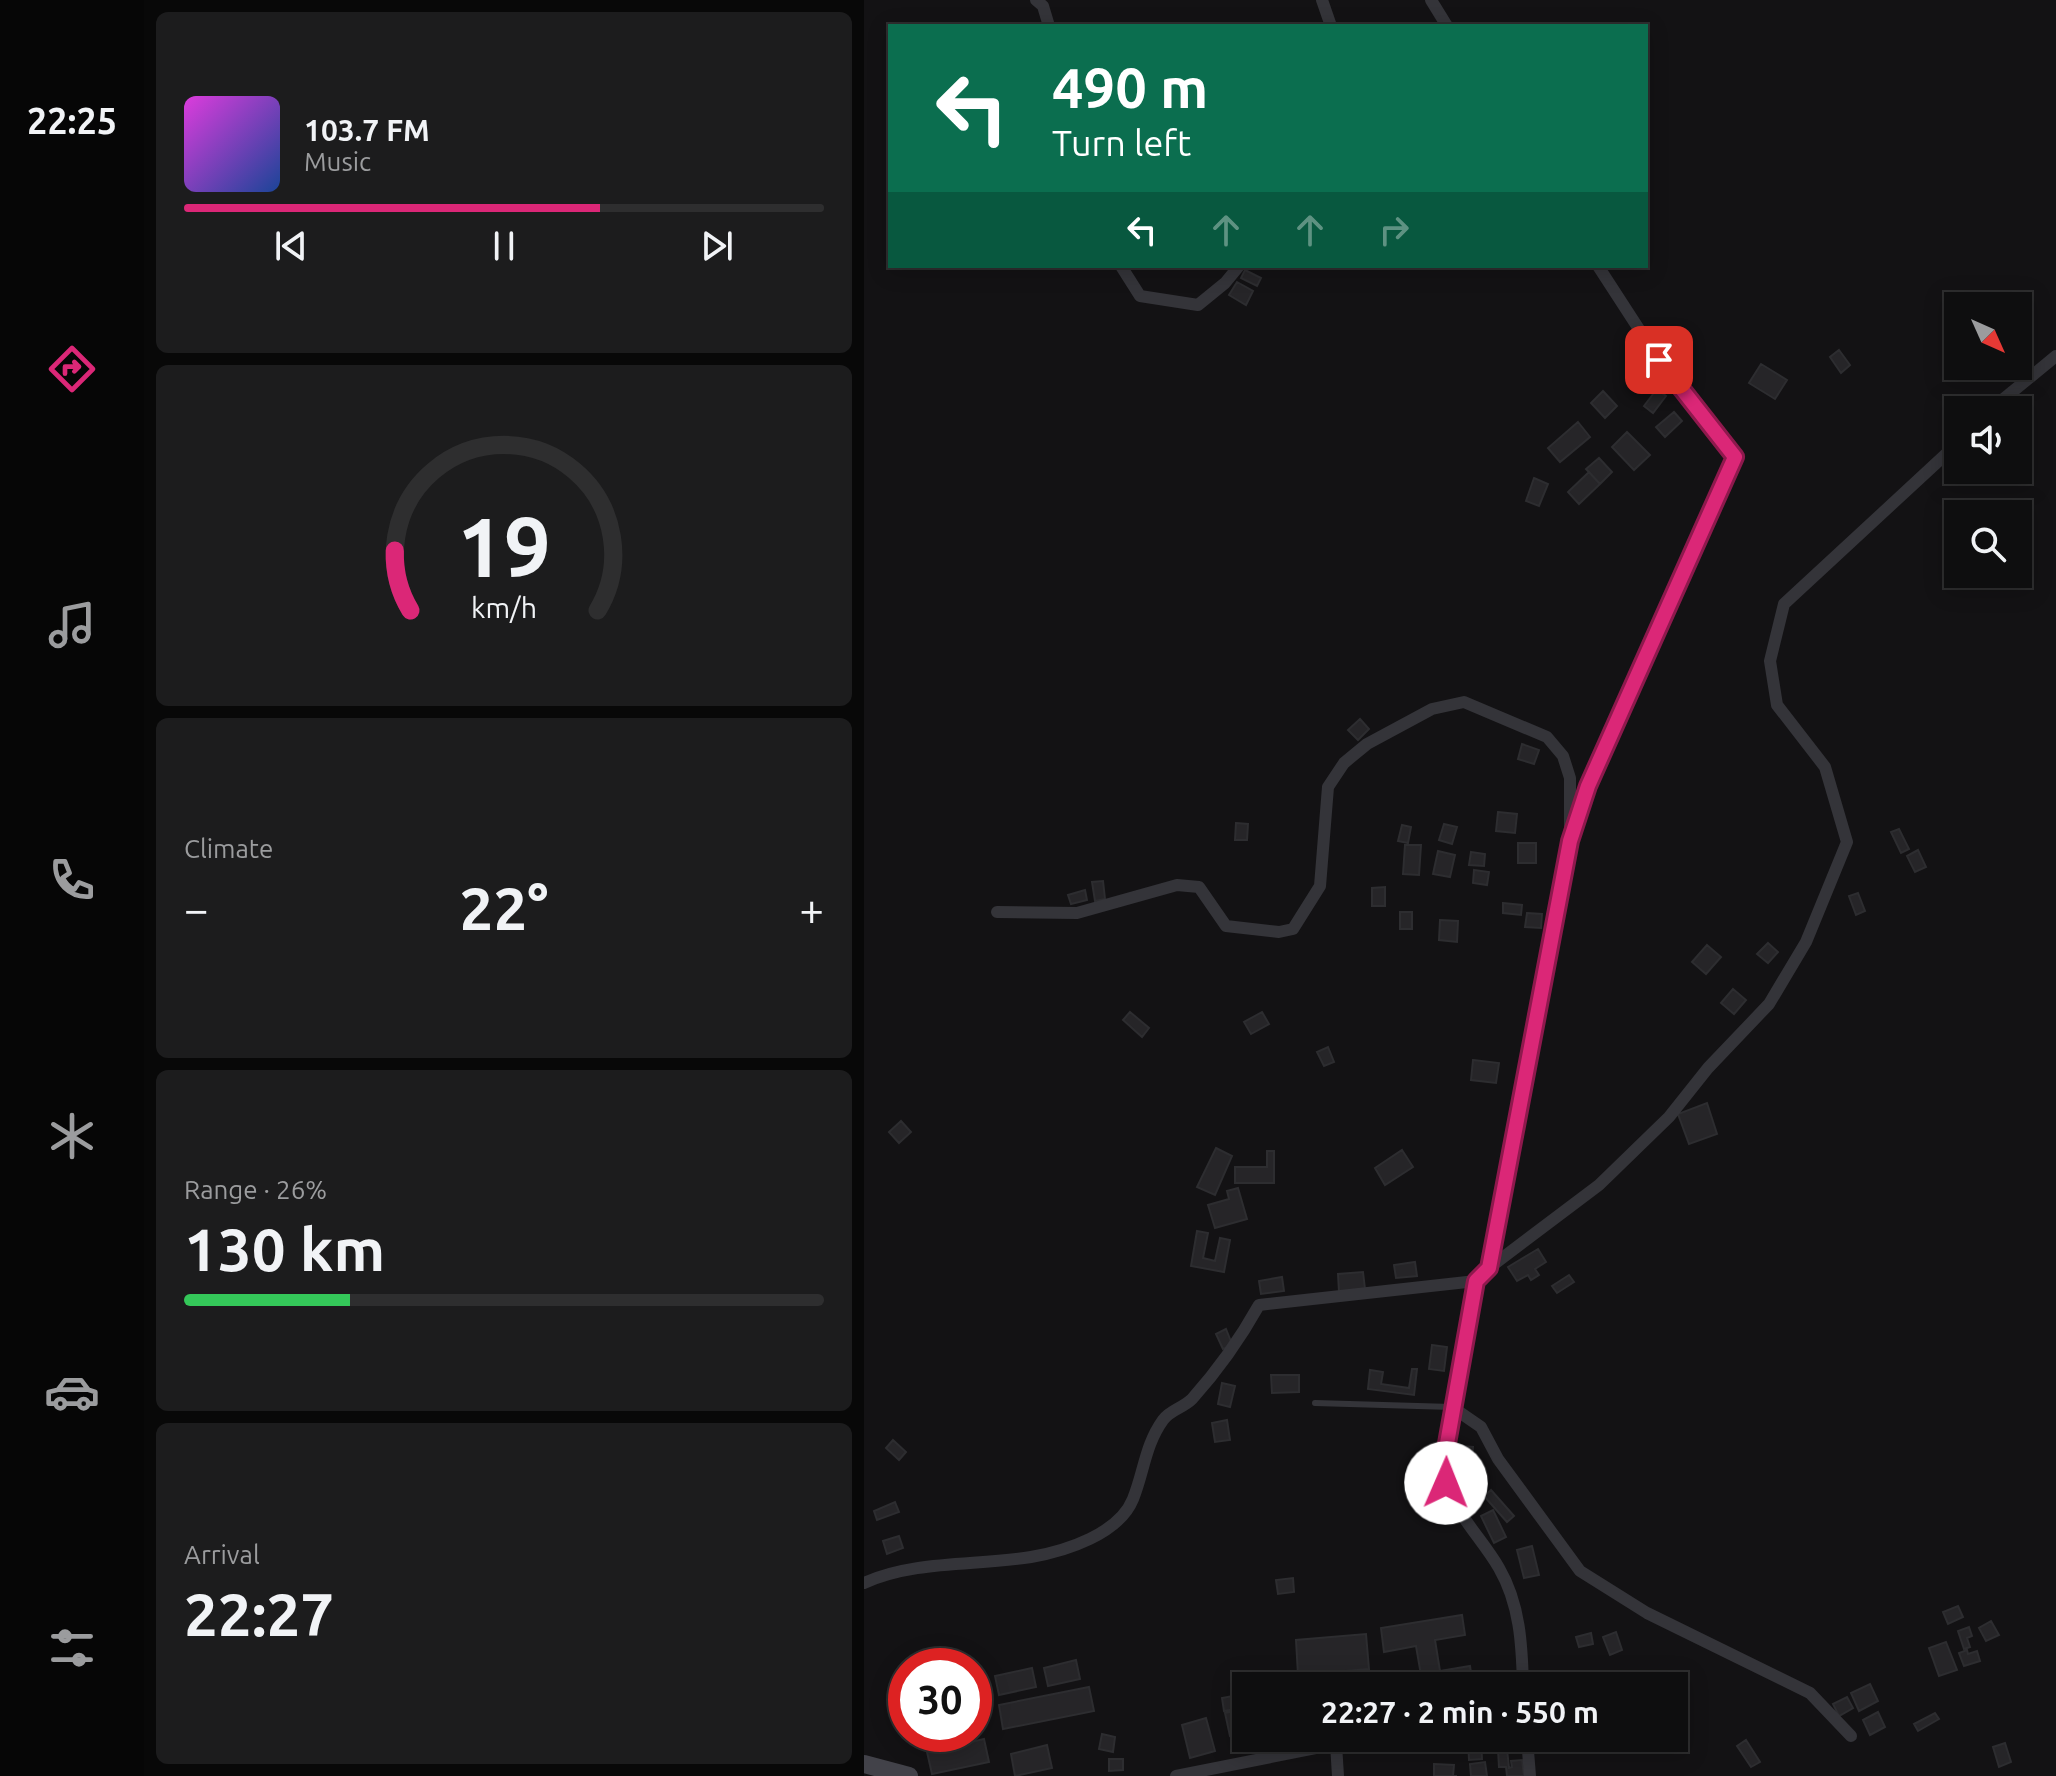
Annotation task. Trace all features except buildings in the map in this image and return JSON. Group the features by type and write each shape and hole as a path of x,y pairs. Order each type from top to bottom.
{"main road":[{"path":"864,1764 909,1776"}],"street":[{"path":"1036,0 1043,6 1048,24"},
{"path":"1322,0 1330,24"},
{"path":"1431,0 1446,24"},
{"path":"1122,268 1140,296 1198,305 1225,283 1237,268"},
{"path":"1489,1268 1570,841 1588,786 1735,457 1659,360 1599,268"},
{"path":"2007,396 2056,356"},
{"path":"1522,1672 1515,1604 1499,1569 1459,1510 1446,1483 1446,1449 1452,1407 1476,1281 1599,1185 1669,1117 1708,1068 1769,1004 1806,942 1847,842 1825,767 1777,705 1770,661 1784,604 1944,456"},
{"path":"997,912 1077,913 1177,885 1199,887 1226,926 1279,932 1293,929 1320,886 1328,787 1344,763 1367,744 1432,709 1464,702 1547,737 1563,756 1570,778 1570,841"},
{"path":"864,1583 887,1573 1034,1556 1092,1538 1116,1524 1132,1501 1149,1441 1165,1416 1189,1402 1238,1342 1259,1305 1476,1281"},
{"path":"1452,1407 1481,1427 1498,1459 1580,1571 1647,1613 1810,1693 1851,1736"},
{"path":"1176,1776 1285,1752"},
{"path":"1336,1752 1338,1776"},
{"path":"1528,1752 1530,1776"}],"lane":[{"path":"1315,1403 1452,1407"}],"route":[{"path":"1446,1483 1446,1449 1452,1407 1476,1281 1489,1268 1570,841 1588,786 1735,457 1659,360"}]}
